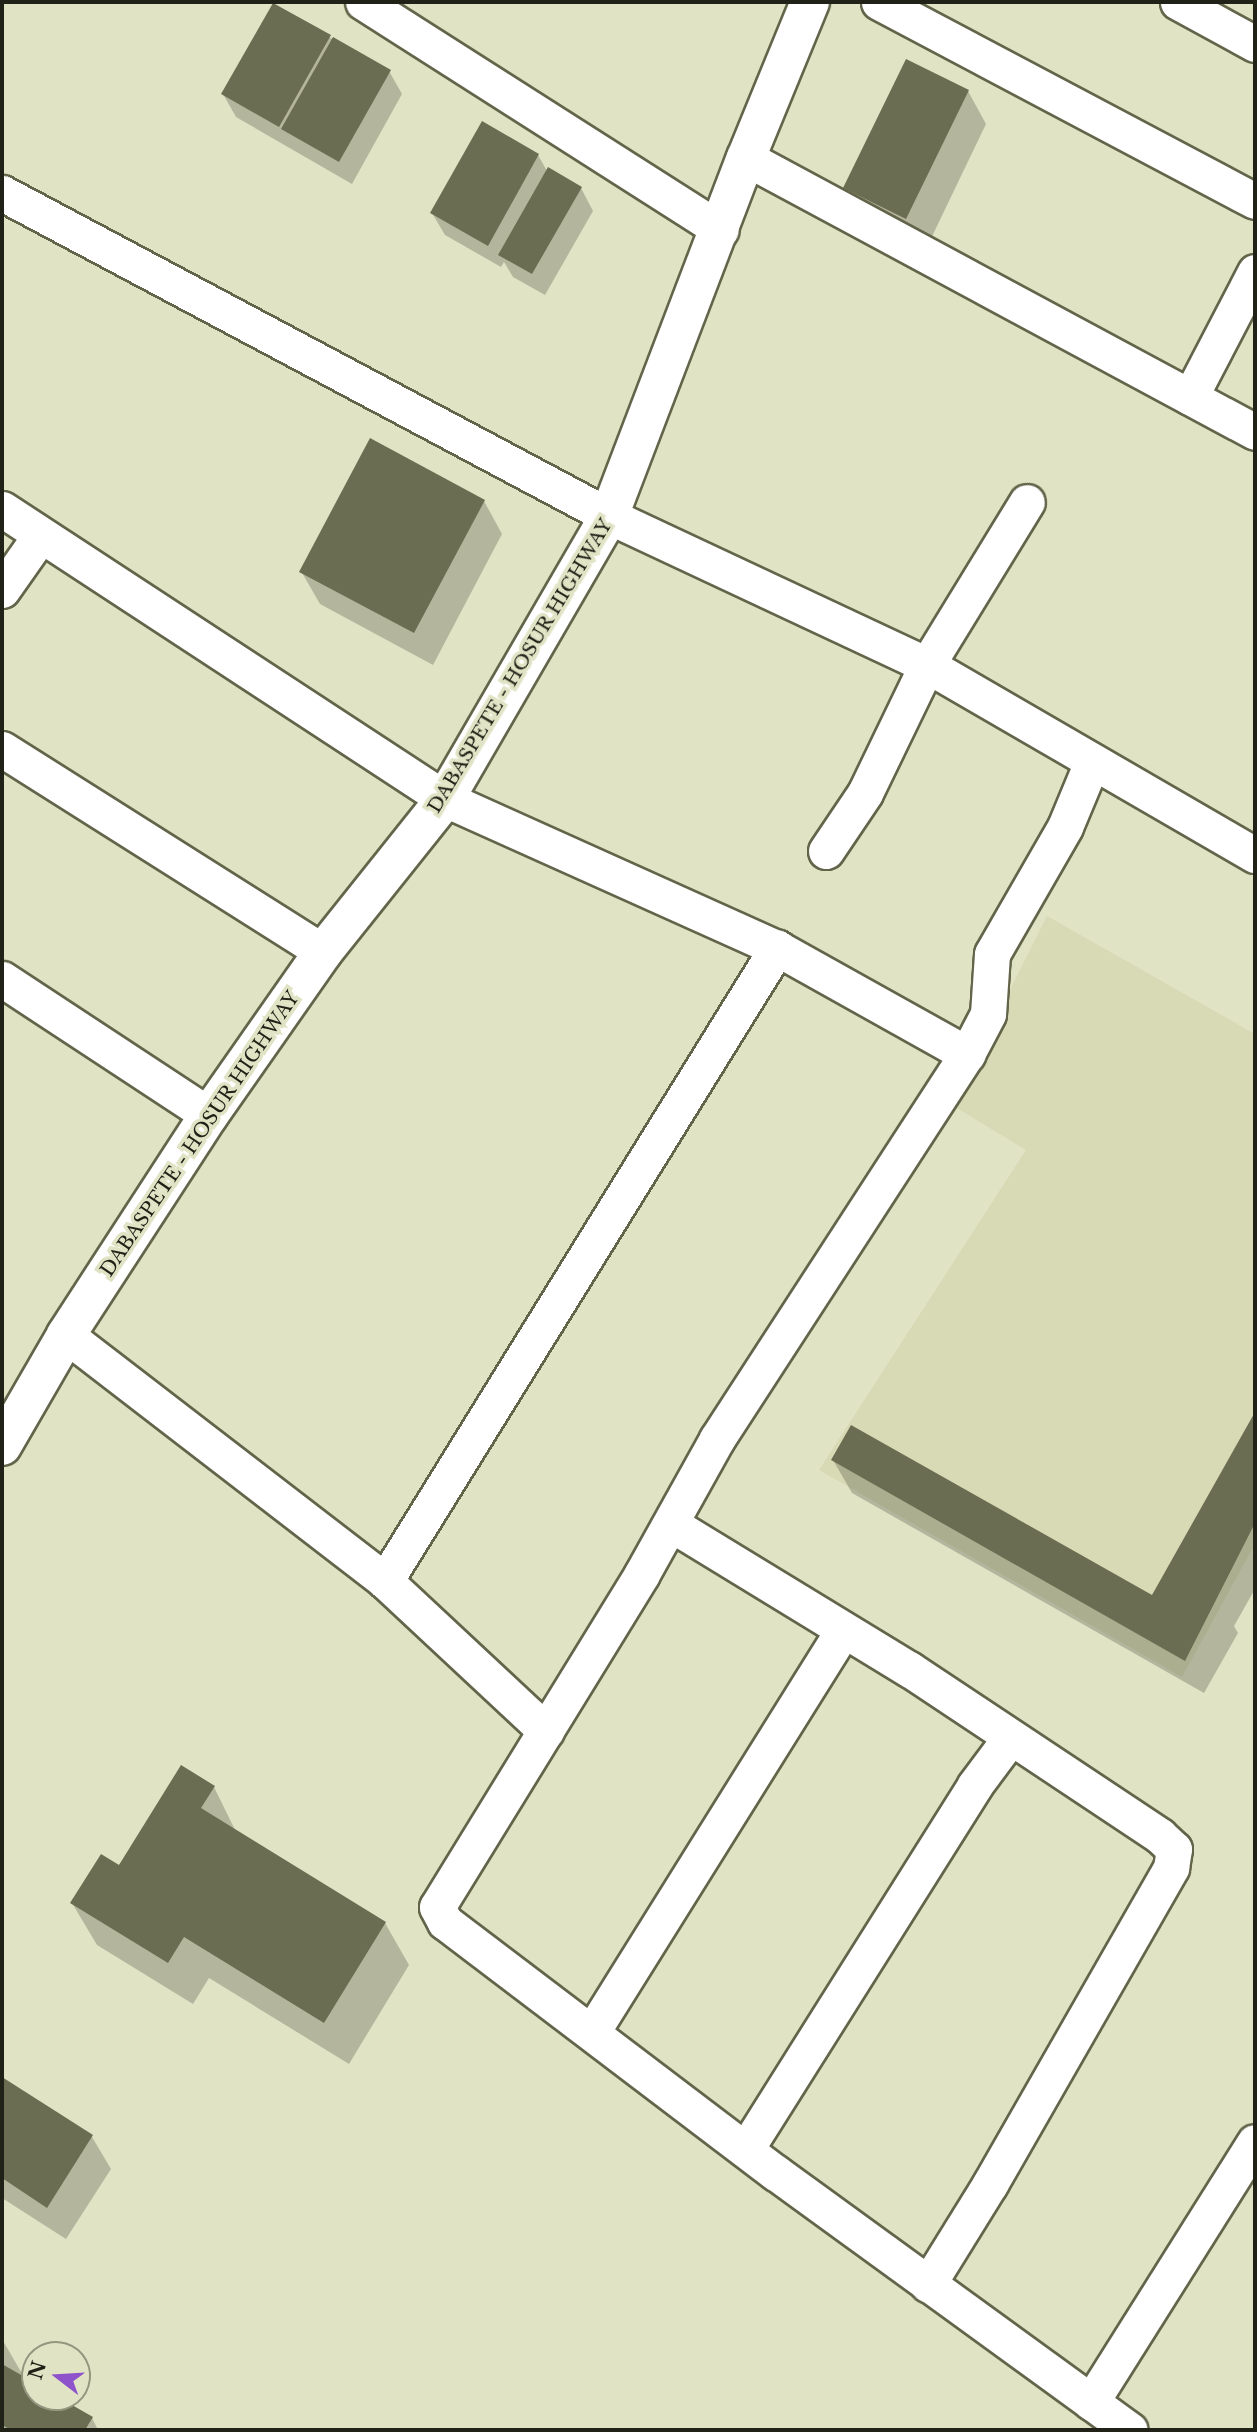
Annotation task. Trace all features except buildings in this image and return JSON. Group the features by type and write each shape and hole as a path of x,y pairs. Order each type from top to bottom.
{"main road":[{"name":"DABASPETE - HOSUR HIGHWAY","path":"5,1431 209,1115 323,952 445,799 610,516 721,230 746,158 810,2"}],"street":[{"path":"363,2 721,230"},
{"path":"879,2 1255,201"},
{"path":"1178,2 1255,44"},
{"path":"746,158 1255,432"},
{"path":"2,193 610,516 928,665 1255,855"},
{"path":"1190,397 1255,272"},
{"path":"826,851 866,793 928,665 1027,502"},
{"path":"2,509 445,799 777,948 967,1054"},
{"path":"2,590 40,536"},
{"path":"2,749 323,952"},
{"path":"1092,762 1065,827 992,954 988,1014 967,1054 724,1428 671,1524 437,1907 446,1922 746,2149 1130,2430"},
{"path":"385,1581 777,948"},
{"path":"2,979 209,1115"},
{"path":"66,1335 385,1581 546,1731"},
{"path":"671,1524 909,1669 1160,1836 1174,1849 1171,1868 990,2184 928,2284"},
{"path":"592,2032 843,1631"},
{"path":"746,2149 975,1785 1010,1738"},
{"path":"1091,2402 1255,2142"}],"shaded area":[{"path":"1047,916 1255,1034 1255,1544 1182,1677 819,1470 1026,1150 952,1105"}]}
